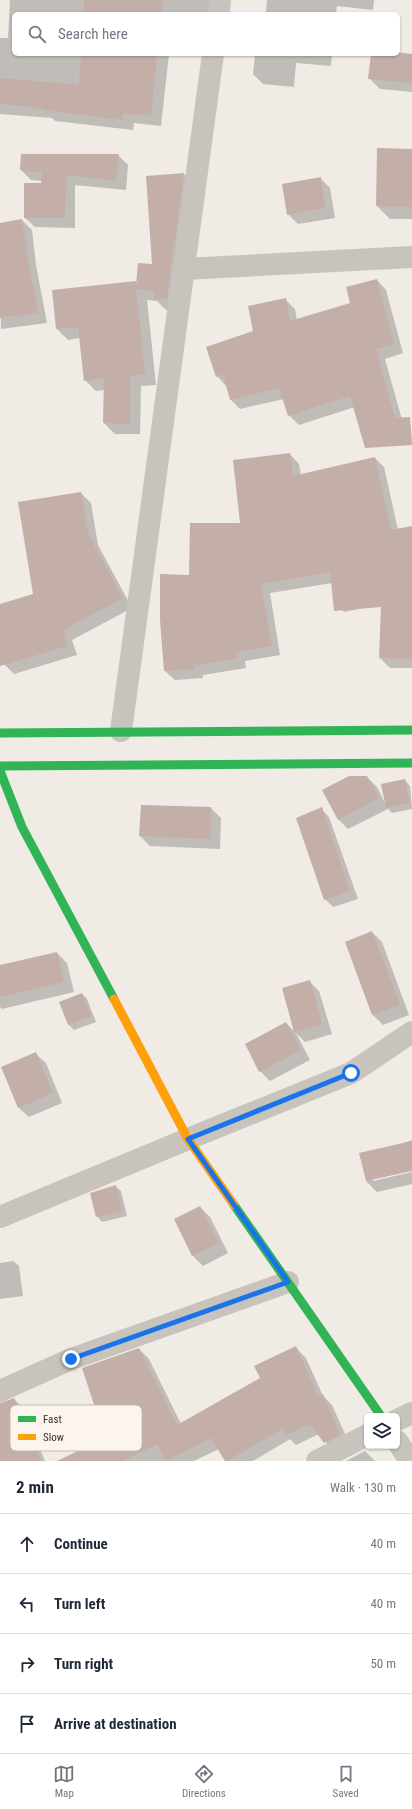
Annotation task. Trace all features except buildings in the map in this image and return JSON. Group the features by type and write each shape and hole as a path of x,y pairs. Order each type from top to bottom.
{"main road":[{"path":"0,733 121,730 412,730"},
{"path":"0,766 412,763"},
{"path":"0,771 22,826 188,1139 379,1413"}],"street":[{"path":"218,12 220,0"},
{"path":"121,730 185,269 213,56"},
{"path":"185,269 412,257"},
{"path":"0,1217 351,1073 412,1032"},
{"path":"0,1391 71,1359 288,1282"},
{"path":"400,1419 412,1413"},
{"path":"317,1461 364,1437"},
{"path":"400,1446 410,1461"}],"traffic: fast":[{"path":"0,733 412,730"},
{"path":"0,766 412,763"},
{"path":"0,771 22,827 114,999"},
{"path":"234,1205 379,1413"}],"traffic: slow":[{"path":"114,999 188,1139 234,1205"}],"route":[{"path":"71,1359 288,1282 188,1139 351,1073"}]}
